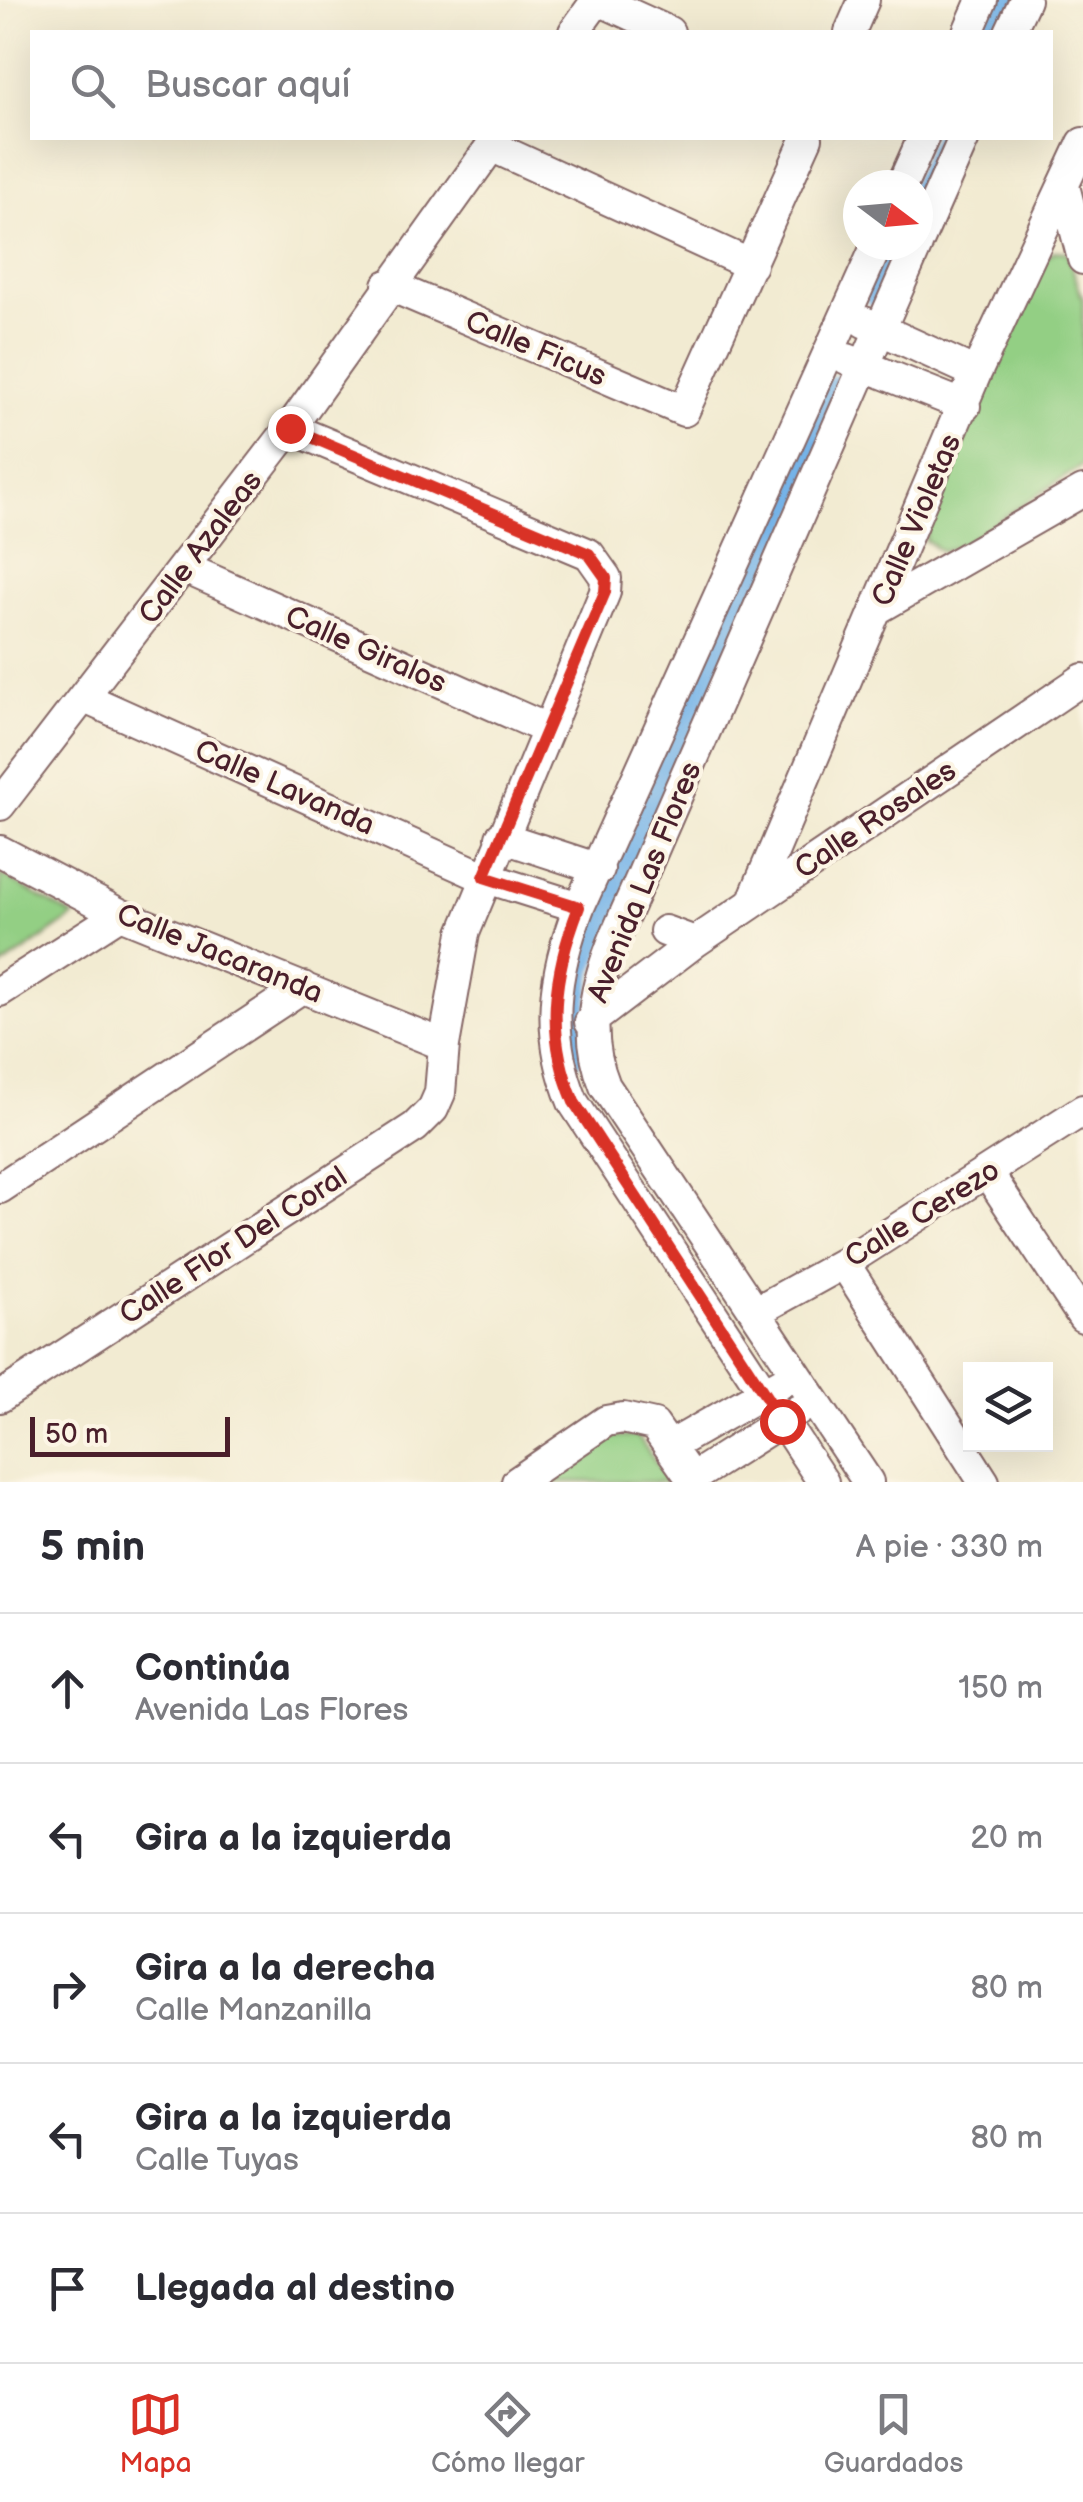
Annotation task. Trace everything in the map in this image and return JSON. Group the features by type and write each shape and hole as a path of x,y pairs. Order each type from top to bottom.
{"street":[{"path":"576,30 598,0 665,30"},
{"path":"851,30 864,0"},
{"path":"969,30 982,0"},
{"path":"1011,30 1024,0"},
{"path":"494,142 752,265 806,140"},
{"path":"908,170 921,140"},
{"name":"Avenida Las Flores","path":"933,208 963,140"},
{"name":"Calle Azaleas","path":"0,805 290,428 494,142"},
{"name":"Calle Violetas","path":"752,900 976,373 1083,143"},
{"path":"1064,186 1083,259"},
{"name":"Avenida Las Flores","path":"822,1482 574,1102 561,1072 553,1017 556,980 579,907 870,260"},
{"name":"Avenida Las Flores","path":"868,1482 605,1086 595,1062 590,1022 623,920 910,260"},
{"name":"Calle Ficus","path":"388,286 684,411 752,265"},
{"path":"847,314 976,373"},
{"path":"829,351 965,406"},
{"name":"Calle Flor Del Coral","path":"0,1397 415,1127 433,1109 464,932 500,836 605,592 606,578 589,554 290,428"},
{"path":"877,608 1083,490"},
{"name":"Calle Giralos","path":"185,568 547,730"},
{"name":"Calle Rosales","path":"590,1022 752,900 1083,680"},
{"name":"Calle Lavanda","path":"85,698 484,877 579,907"},
{"path":"500,836 599,869"},
{"name":"Calle Jacaranda","path":"0,852 120,914 303,987 443,1059"},
{"path":"0,991 120,914"},
{"path":"665,932 695,942"},
{"path":"0,1188 303,987"},
{"name":"Calle Cerezo","path":"757,1311 844,1263 1083,1110"},
{"path":"987,1172 1083,1317"},
{"path":"844,1263 984,1482"},
{"path":"672,1445 796,1374"},
{"path":"518,1482 606,1421 623,1418 654,1425 672,1445 693,1480 814,1401"}],"green space":[{"path":"1054,251 1067,252 1083,300 1083,465 963,544 942,552 925,540 931,515 1041,262"},
{"path":"0,874 74,916 0,968"},
{"path":"614,1436 638,1436 669,1482 547,1482"}],"waterway":[{"path":"994,30 1008,0"},
{"path":"933,170 946,140"},
{"path":"878,294 893,260"},
{"path":"573,1052 569,1030 580,967 837,389"}],"route":[{"path":"290,428 589,554 600,565 606,578 605,592 484,877 579,907 556,980 553,1017 561,1072 574,1102 782,1421"}]}
